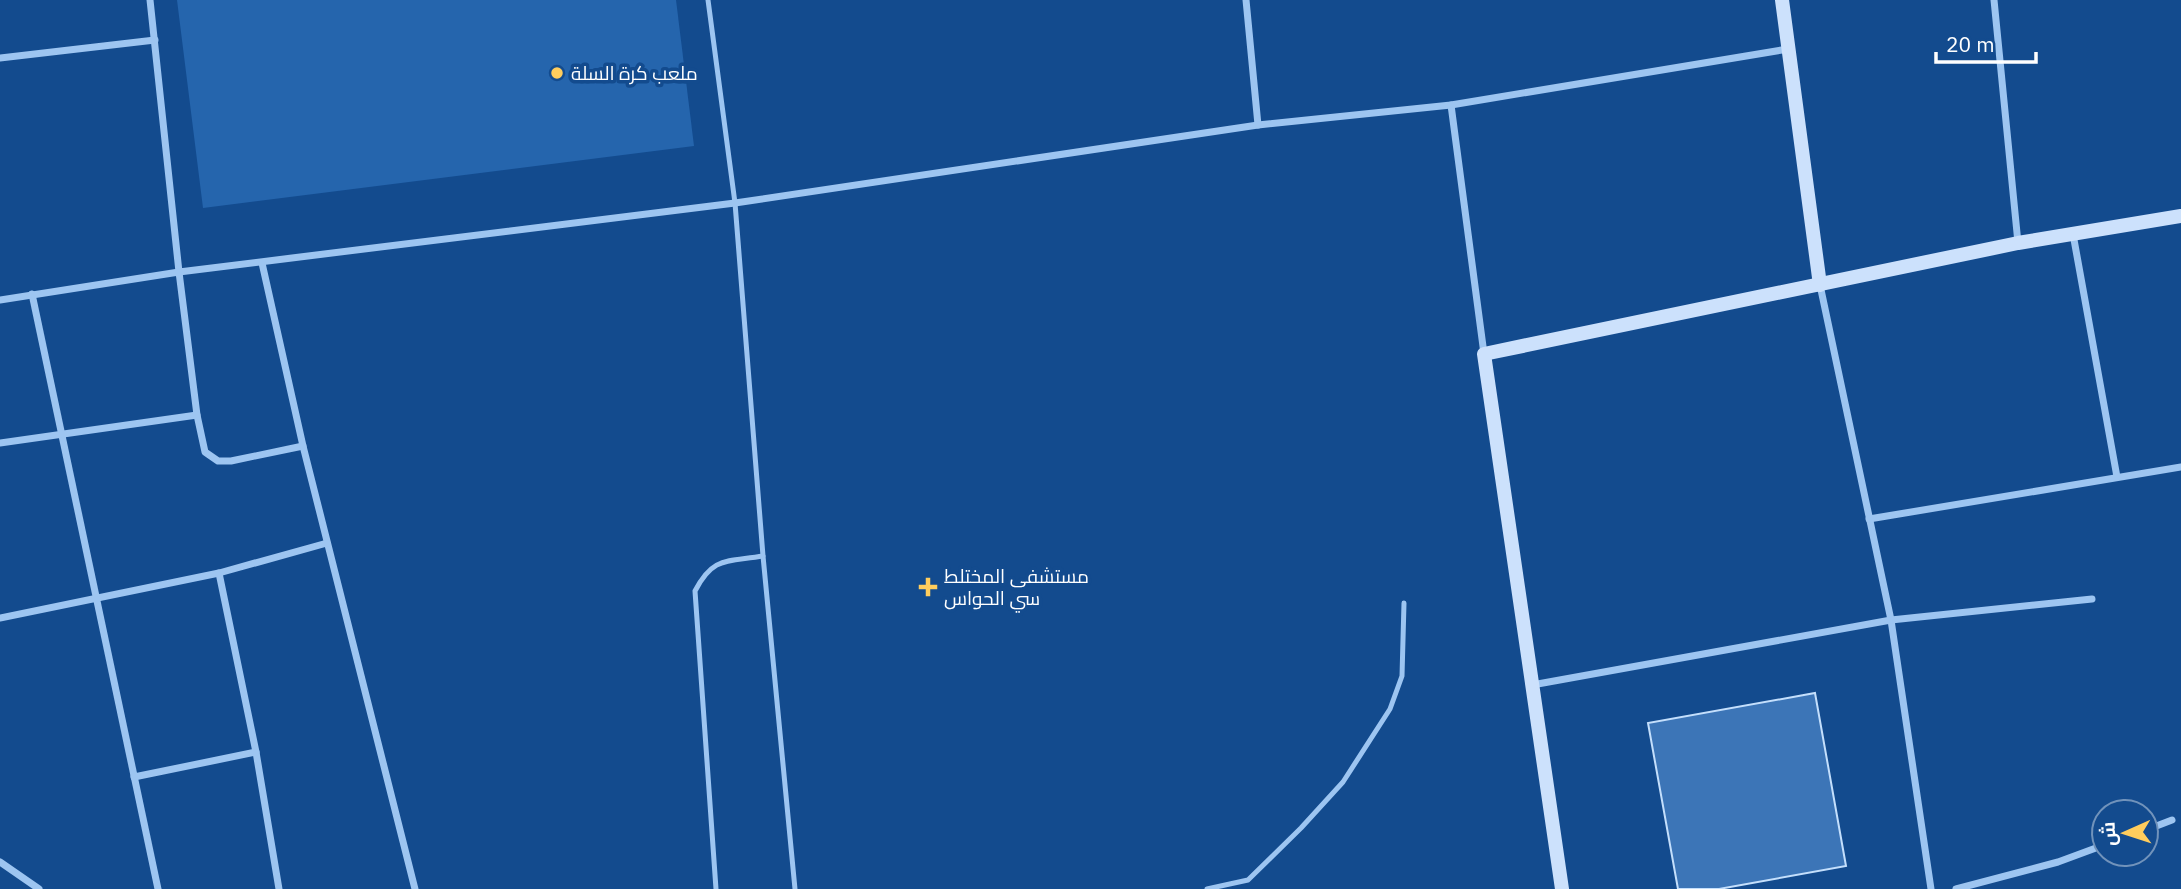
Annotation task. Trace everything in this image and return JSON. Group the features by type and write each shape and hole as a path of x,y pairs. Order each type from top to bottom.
{"main road":[{"path":"1782,0 1819,285"},
{"path":"1562,889 1484,354 2018,243 2181,216"}],"street":[{"path":"150,0 179,272 197,415 205,452 218,461 232,461 303,446"},
{"path":"1246,0 1258,125"},
{"path":"1994,0 2018,243"},
{"path":"0,58 155,40"},
{"path":"0,300 179,272 735,203 1258,125 1451,105 1788,50"},
{"path":"1451,105 1484,354"},
{"path":"2073,234 2117,477"},
{"path":"262,262 303,446 415,889"},
{"path":"1819,285 1891,620 1931,889"},
{"path":"32,295 158,889"},
{"path":"0,443 197,415"},
{"path":"1869,519 2181,467"},
{"path":"0,618 219,573 327,543"},
{"path":"219,573 256,752 279,889"},
{"path":"1531,685 1891,620 2092,599"},
{"path":"134,777 256,752"},
{"path":"2160,825 2172,820"},
{"path":"1956,889 2058,862 2090,850"},
{"path":"0,862 39,889"}],"lane":[{"path":"708,0 735,203 763,556 794,889"},
{"path":"716,889 695,591 705,572 718,563 763,556"},
{"path":"1206,889 1248,880 1343,782 1390,709 1402,676 1404,603"}],"shaded area":[{"path":"177,0 676,0 694,146 203,208"}],"building":[{"path":"1815,693 1846,866 1719,889 1678,889 1648,723"}],"place":[{"name":"ملعب كرة السلة","path":"557,73"},
{"name":"مستشفى المختلط سي الحواس","path":"928,587"}]}
